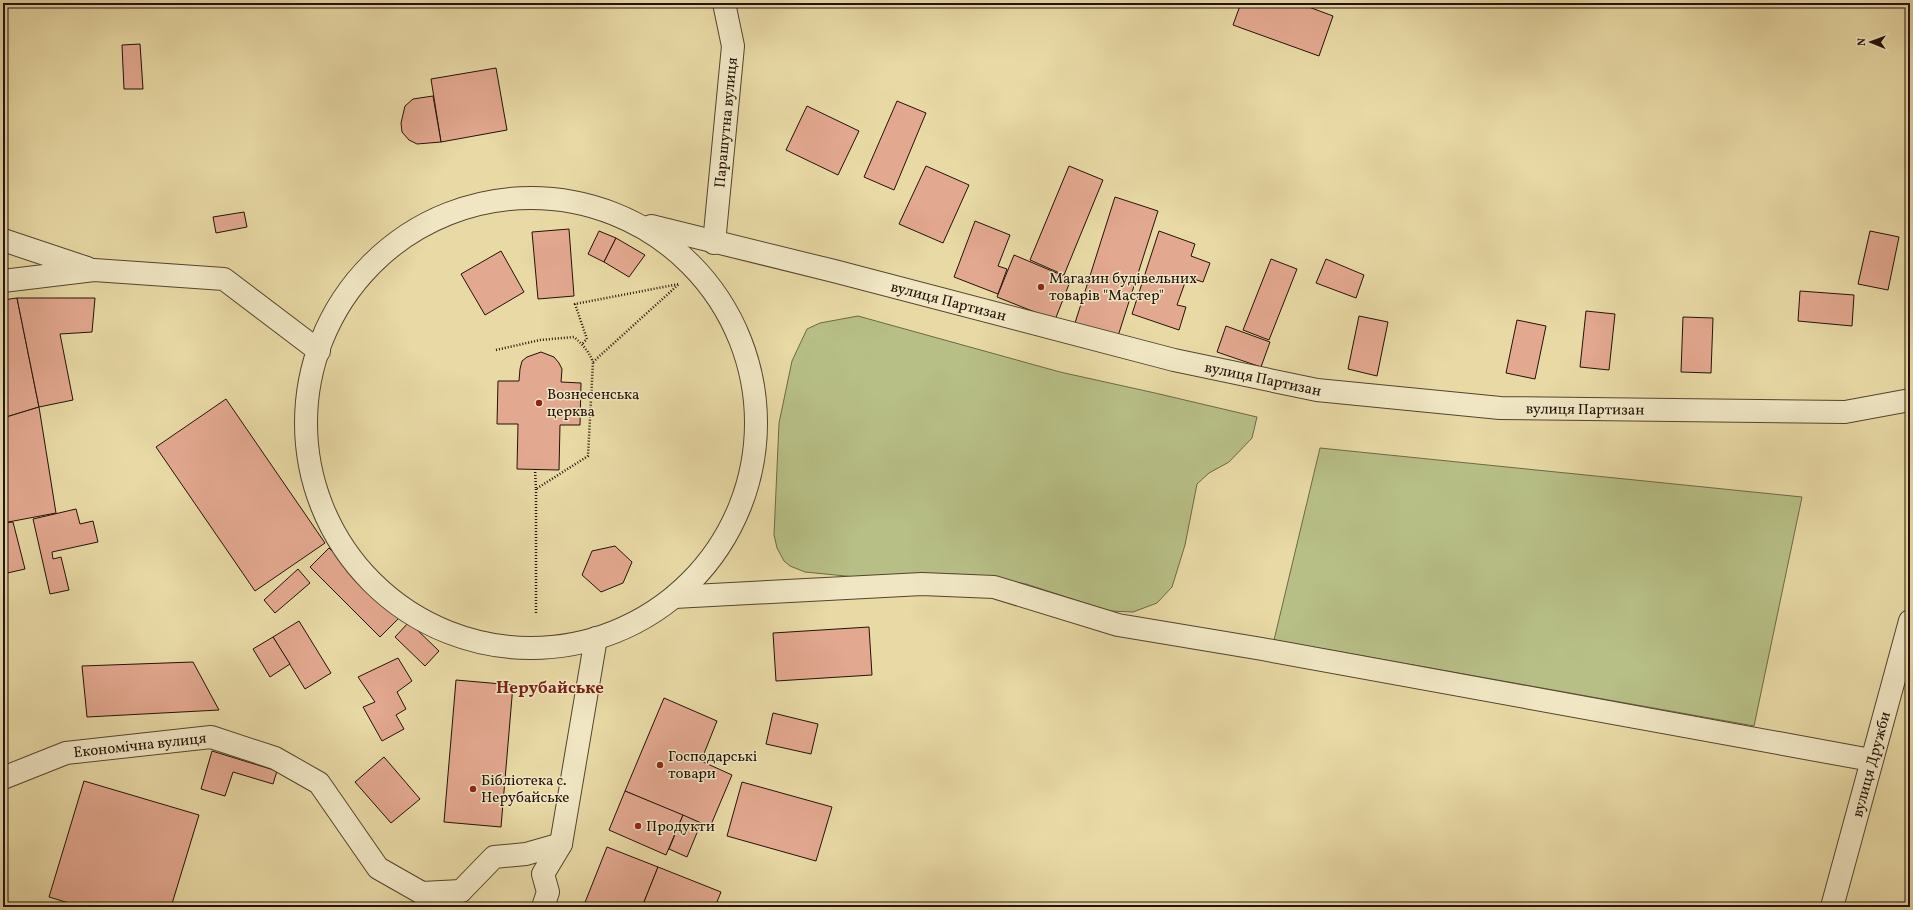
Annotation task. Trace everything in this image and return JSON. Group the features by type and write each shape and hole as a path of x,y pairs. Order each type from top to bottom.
{"street":[{"name":"Парашутна вулиця","path":"714,243 733,46 724,3"},
{"path":"528,198 559,199 586,204 632,222 670,245 698,271 715,293 735,328 745,352 755,402 754,450 746,489 738,512 725,537 705,566 674,597 642,619 610,634 557,646 526,648 480,642 460,637 427,622 390,598 369,578 340,540 328,518 315,483 310,458 307,429 309,394 319,351 338,308 364,273 381,256 404,237 448,214 496,200 528,198"},
{"name":"вулиця Партизан","path":"632,222 834,271 1174,360 1317,390 1500,408 1845,412 1910,400"},
{"path":"3,240 94,270"},
{"path":"3,281 94,270 224,279 319,351"},
{"path":"674,597 922,584 994,587 1118,625 1278,652 1871,760"},
{"name":"вулиця Дружби","path":"1832,907 1871,760 1908,633"},
{"path":"543,874 560,844 596,638"},
{"name":"Економічна вулиця","path":"3,778 66,753 211,737 275,758 319,783 378,868 422,893 465,899"},
{"path":"465,899 494,858 526,854 560,844"},
{"path":"526,854 543,874 548,892 543,907"}],"path":[{"path":"582,344 587,339 575,304 679,284 593,362"},
{"path":"496,350 540,340 574,337 588,350 593,362 588,456 536,489"},
{"path":"535,469 536,615"}],"green space":[{"path":"858,316 1060,372 1257,417 1252,438 1229,462 1209,473 1197,484 1185,545 1172,587 1157,603 1133,612 1110,611 1026,584 987,576 953,574 876,579 805,572 790,566 784,561 777,548 774,535 779,423 792,361 807,329 820,323"},
{"path":"1320,448 1802,497 1754,726 1274,640"}],"building":[{"path":"1241,3 1298,3 1333,16 1319,56 1233,25"},
{"path":"140,44 143,89 124,89 122,45"},
{"path":"496,68 507,130 441,142 431,79"},
{"path":"433,96 441,142 417,144 409,140 402,132 401,123 405,106 413,99"},
{"path":"897,101 926,113 894,190 864,177"},
{"path":"807,106 859,131 838,175 786,150"},
{"path":"926,166 969,185 943,243 899,224"},
{"path":"1069,166 1103,180 1064,275 1030,260"},
{"path":"1115,197 1158,211 1118,336 1075,323"},
{"path":"244,212 247,227 216,233 213,217"},
{"path":"975,221 1010,235 998,266 1007,269 998,294 954,277"},
{"path":"569,229 574,296 538,299 532,232"},
{"path":"599,231 616,238 604,262 588,254"},
{"path":"1159,231 1195,244 1191,256 1210,263 1203,282 1187,277 1177,305 1186,307 1179,330 1132,314"},
{"path":"1870,231 1899,237 1888,290 1858,284"},
{"path":"616,238 645,255 629,277 604,262"},
{"path":"501,251 524,292 485,315 461,274"},
{"path":"1014,255 1071,279 1055,320 997,297"},
{"path":"1271,259 1297,269 1269,340 1243,330"},
{"path":"1326,259 1364,275 1356,298 1316,283"},
{"path":"1800,291 1854,295 1852,326 1798,321"},
{"path":"17,298 39,407 3,418 3,300"},
{"path":"17,298 95,298 92,332 60,334 73,400 39,407"},
{"path":"1586,311 1615,314 1609,370 1580,367"},
{"path":"1359,316 1388,322 1377,376 1348,369"},
{"path":"1683,317 1713,318 1711,373 1681,372"},
{"path":"1517,320 1546,326 1535,379 1506,373"},
{"path":"1226,326 1270,342 1261,367 1217,352"},
{"name":"Вознесенська церква","path":"541,352 554,357 559,363 562,369 561,382 581,383 580,425 560,425 559,470 517,469 518,424 497,424 498,381 519,381 522,361 527,357"},
{"path":"226,399 325,543 255,591 156,447"},
{"path":"39,407 56,513 3,523 3,418"},
{"path":"76,509 80,524 93,521 98,542 52,552 53,559 61,557 69,590 50,594 33,519"},
{"path":"13,522 25,569 3,574 3,523"},
{"path":"615,546 632,562 623,583 601,592 582,575 592,551"},
{"path":"329,548 399,618 380,637 310,567"},
{"path":"298,569 310,583 275,613 264,600"},
{"path":"299,621 331,673 305,689 273,637"},
{"path":"409,622 439,651 425,666 395,637"},
{"path":"869,627 872,675 776,681 773,633"},
{"path":"273,637 290,664 270,677 253,649"},
{"path":"398,658 412,681 397,692 406,709 396,715 404,729 382,741 363,707 375,702 358,677"},
{"path":"193,662 219,710 87,717 82,666"},
{"path":"456,680 513,685 501,827 444,822"},
{"path":"664,698 717,721 701,761 732,775 710,827 625,791"},
{"path":"773,713 818,724 811,754 766,744"},
{"path":"212,751 277,771 273,784 233,772 225,796 201,789"},
{"path":"384,757 420,799 391,823 355,782"},
{"path":"84,781 199,815 171,907 82,907 49,897"},
{"path":"742,782 832,807 816,861 727,836"},
{"path":"625,791 683,815 666,855 609,830"},
{"path":"683,815 701,823 687,857 669,849"},
{"path":"607,847 658,867 642,907 590,907 584,905"},
{"path":"658,867 721,892 715,907 642,907"}],"place":[{"name":"Магазин будівельних товарів \"Мастер\"","path":"1041,287"},
{"name":"Вознесенська церква","path":"539,403"},
{"name":"Господарські товари","path":"660,765"},
{"name":"Бібліотека с. Нерубайське","path":"473,789"},
{"name":"Продукти","path":"638,826"}],"district":[{"name":"Нерубайське","path":"550,687"}]}
